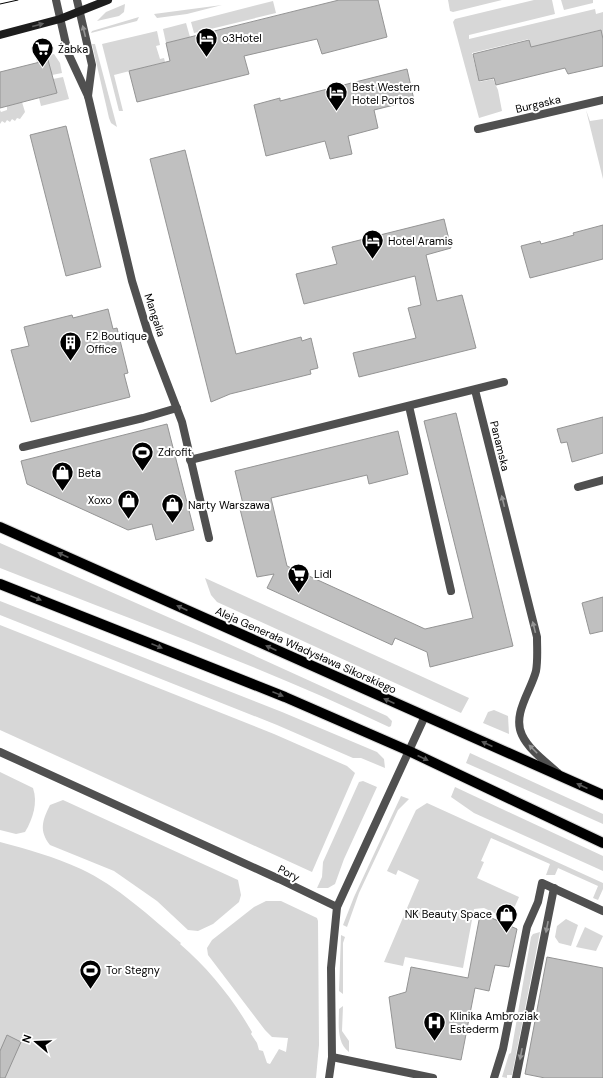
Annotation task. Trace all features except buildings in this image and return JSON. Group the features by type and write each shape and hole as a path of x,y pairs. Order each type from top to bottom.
{"main road":[{"path":"0,35 60,19 108,0"},
{"name":"Aleja Generała Władysława Sikorskiego","path":"1,526 603,795"},
{"path":"0,584 285,697 409,751 603,843"}],"street":[{"name":"Mangalia","path":"56,0 68,53 88,96 132,281 149,336 177,408 209,538"},
{"name":"Mangalia","path":"77,0 92,65 88,96"},
{"name":"Burgaska","path":"478,129 603,100"},
{"path":"190,460 504,382"},
{"name":"Panamska","path":"475,390 537,637 536,670 532,685 519,715 520,729 529,744 561,777"},
{"path":"409,406 451,591"},
{"path":"23,447 143,418 177,408"},
{"path":"578,487 603,480"},
{"path":"329,1078 332,1058 331,968 337,908 425,716"},
{"name":"Pory","path":"0,752 265,873 337,908"},
{"path":"494,1078 503,1049 526,927 538,902 542,883 603,911"},
{"path":"516,1078 554,888"},
{"path":"332,1058 433,1078"}],"shaded area":[{"path":"448,0 502,0 453,12 450,11"},
{"path":"534,0 552,0 555,14 469,35 469,39 595,9 596,14 603,12 603,39 600,30 536,46 532,53 529,39 472,53 479,82 493,79 498,90 502,111 479,118 453,22 455,19"},
{"path":"561,0 593,0 593,3 564,10"},
{"path":"273,1 276,13 194,33 191,22"},
{"path":"125,4 124,12 119,16 97,21 106,12"},
{"path":"222,5 187,14 157,18 154,14"},
{"path":"139,17 137,21 91,33 92,31"},
{"path":"186,23 190,37 166,43 163,29"},
{"path":"157,31 160,45 156,46 160,59 164,58 165,62 114,75 123,111 119,111 102,44"},
{"path":"92,44 95,44 117,127 111,123 109,118"},
{"path":"54,54 60,63 62,73 52,75 48,60 37,62 36,59"},
{"path":"63,77 69,99 41,106 39,98 57,93 53,79"},
{"path":"22,102 25,112 20,119 17,118 15,121 12,119 10,122 7,120 5,123 2,121 0,124 0,110 1,112 7,110 7,106"},
{"path":"586,110 590,121 603,119 603,179"},
{"path":"0,543 229,644 387,716 392,721 391,726 389,727 245,664 0,568"},
{"path":"205,578 469,698 461,713 217,602 211,595"},
{"path":"0,601 282,712 377,752 384,759 385,768 361,758 353,758 277,725 0,615"},
{"path":"0,625 274,734 347,766 355,773 312,872 0,730"},
{"path":"494,710 508,716 509,734 483,723 488,712"},
{"path":"470,753 603,814 603,824 466,763"},
{"path":"0,772 33,788 35,805 30,822 25,832 16,834 0,830"},
{"path":"363,781 377,787 344,859 335,884 328,888 317,888 322,877 323,862 359,782"},
{"path":"455,787 603,856 603,871 474,813 451,797"},
{"path":"401,796 409,799 398,810 359,893 347,927 343,925 354,897"},
{"path":"63,800 238,880 241,895 239,902 213,924 198,931 188,930 157,901 114,871 50,845 44,835 43,830 45,816 50,805"},
{"path":"427,803 603,883 603,889 598,900 593,898 598,886 558,868 555,875 546,875 550,864 491,838 481,861 484,862 477,878 519,897 509,920 484,908 474,909 463,968 405,957 403,966 384,962 419,880 398,870 396,875 387,871 416,810"},
{"path":"0,842 41,854 81,869 107,884 146,913 181,943 180,944 211,974 229,996 245,1020 252,1032 251,1034 257,1043 259,1050 263,1051 267,1063 270,1064 279,1049 286,1052 288,1038 272,1037 265,1030 208,955 207,948 212,940 254,907 266,901 281,901 317,918 319,1045 316,1078 0,1078"},
{"path":"566,919 578,925 571,946 559,943 555,937 557,926"},
{"path":"585,927 603,936 596,951 576,947"},
{"path":"540,932 512,1075 507,1075 507,1078 502,1077 509,1054 511,1053 531,937 533,934"},
{"path":"341,935 345,937 343,943 343,994 339,991"},
{"path":"343,1006 342,1031 349,1041 349,1052 342,1043 339,1032 339,1009"}],"tram line":[{"path":"0,4 18,0"}],"place":[{"name":"o3Hotel","path":"207,58"},
{"name":"Żabka","path":"43,68"},
{"name":"Best Western Hotel Portos","path":"336,112"},
{"name":"Hotel Aramis","path":"373,260"},
{"name":"F2 Boutique Office","path":"70,362"},
{"name":"Zdrofit","path":"142,472"},
{"name":"Beta","path":"63,492"},
{"name":"Xoxo","path":"128,520"},
{"name":"Narty Warszawa","path":"173,524"},
{"name":"Lidl","path":"298,594"},
{"name":"NK Beauty Space","path":"507,934"},
{"name":"Tor Stegny","path":"90,990"},
{"name":"Klinika Ambroziak Estederm","path":"434,1042"}]}
